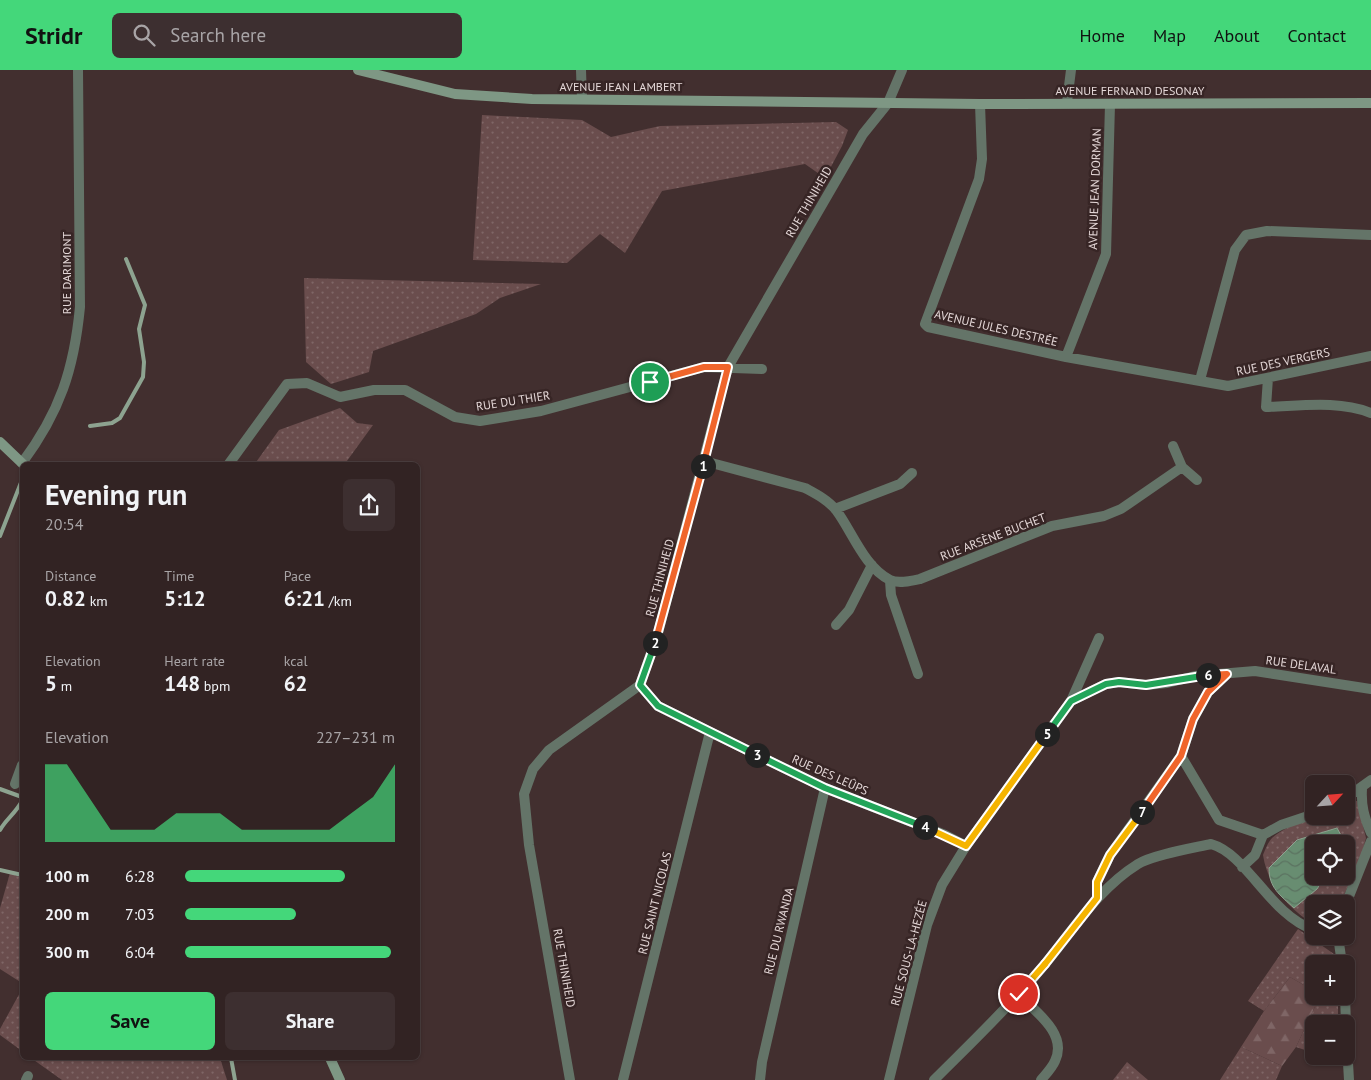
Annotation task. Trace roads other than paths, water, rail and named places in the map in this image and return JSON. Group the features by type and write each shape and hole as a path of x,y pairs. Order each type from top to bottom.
{"main road":[{"name":"AVENUE JEAN LAMBERT","path":"358,70 455,94 582,99 888,103"},
{"name":"AVENUE FERNAND DESONAY","path":"888,103 1371,103"},
{"path":"0,442 21,462"},
{"path":"331,1060 340,1080"}],"street":[{"name":"RUE DARIMONT","path":"24,462 59,402 71,369 76,344 80,307 78,70"},
{"path":"581,70 582,99"},
{"name":"RUE THINIHEID","path":"570,1080 529,845 524,794 533,769 549,750 640,685 654,647 728,367 863,134 888,103 902,70"},
{"path":"1067,102 1071,70"},
{"name":"AVENUE JULES DESTRÉE","path":"980,104 982,159 979,180 925,324 928,327 1066,357 1200,380"},
{"name":"AVENUE JEAN DORMAN","path":"1066,357 1106,254 1110,104"},
{"path":"1200,380 1235,250 1246,236 1267,231 1371,235"},
{"name":"RUE DES VERGERS","path":"1200,380 1228,386 1371,356"},
{"name":"RUE DU THIER","path":"230,462 287,384 307,383 340,397 374,390 405,390 455,417 480,421 541,411 704,367 728,367"},
{"path":"728,367 762,369"},
{"path":"1268,378 1266,407 1330,406 1359,408 1371,413"},
{"path":"1172,446 1182,467 1197,480"},
{"path":"704,461 805,488 835,509 872,565 890,580 891,595 918,674"},
{"name":"RUE ARSÈNE BUCHET","path":"890,580 907,582 920,579 1052,526 1104,516 1121,509 1182,467"},
{"path":"835,509 900,484 912,472"},
{"path":"836,625 849,610 872,565"},
{"name":"RUE SOUS-LA-HEZÉE","path":"889,1080 927,925 942,885 966,846 1071,701 1099,638"},
{"name":"RUE DELAVAL","path":"1071,701 1106,684 1119,682 1146,685 1255,671 1371,689"},
{"path":"1097,898 1097,882 1110,855 1181,756 1193,719 1208,692 1227,674"},
{"name":"RUE DES LEÛPS","path":"640,685 658,706 710,732 825,788 946,834 966,846"},
{"name":"RUE SAINT NICOLAS","path":"623,1080 710,732"},
{"path":"1181,756 1219,820 1263,835"},
{"path":"15,784 20,770"},
{"path":"1355,793 1371,780"},
{"name":"RUE DU RWANDA","path":"760,1080 764,1053 825,788"},
{"path":"1362,789 1363,811 1371,832"},
{"path":"1242,867 1255,855 1263,835 1281,824 1305,817"},
{"path":"1350,895 1371,841"},
{"path":"934,1080 1019,994 1060,947 1097,898 1123,874 1140,863 1211,844 1220,847 1242,867 1281,911 1305,925"},
{"path":"1019,994 1052,1029 1058,1040 1059,1050 1055,1062 1041,1080"},
{"path":"1348,1065 1349,1080"}],"water":[{"path":"1337,828 1341,835 1314,835"},
{"path":"1305,838 1305,885 1319,885 1310,895 1305,895 1305,899 1294,908 1273,886 1269,868 1297,840"}],"waterway":[{"path":"90,426 112,423 120,418 143,377 144,362 139,329 145,305 126,259"},
{"path":"0,536 20,485"},
{"path":"0,789 20,796"},
{"path":"0,830 20,804"},
{"path":"0,870 20,875"},
{"path":"231,1060 235,1080"}]}
